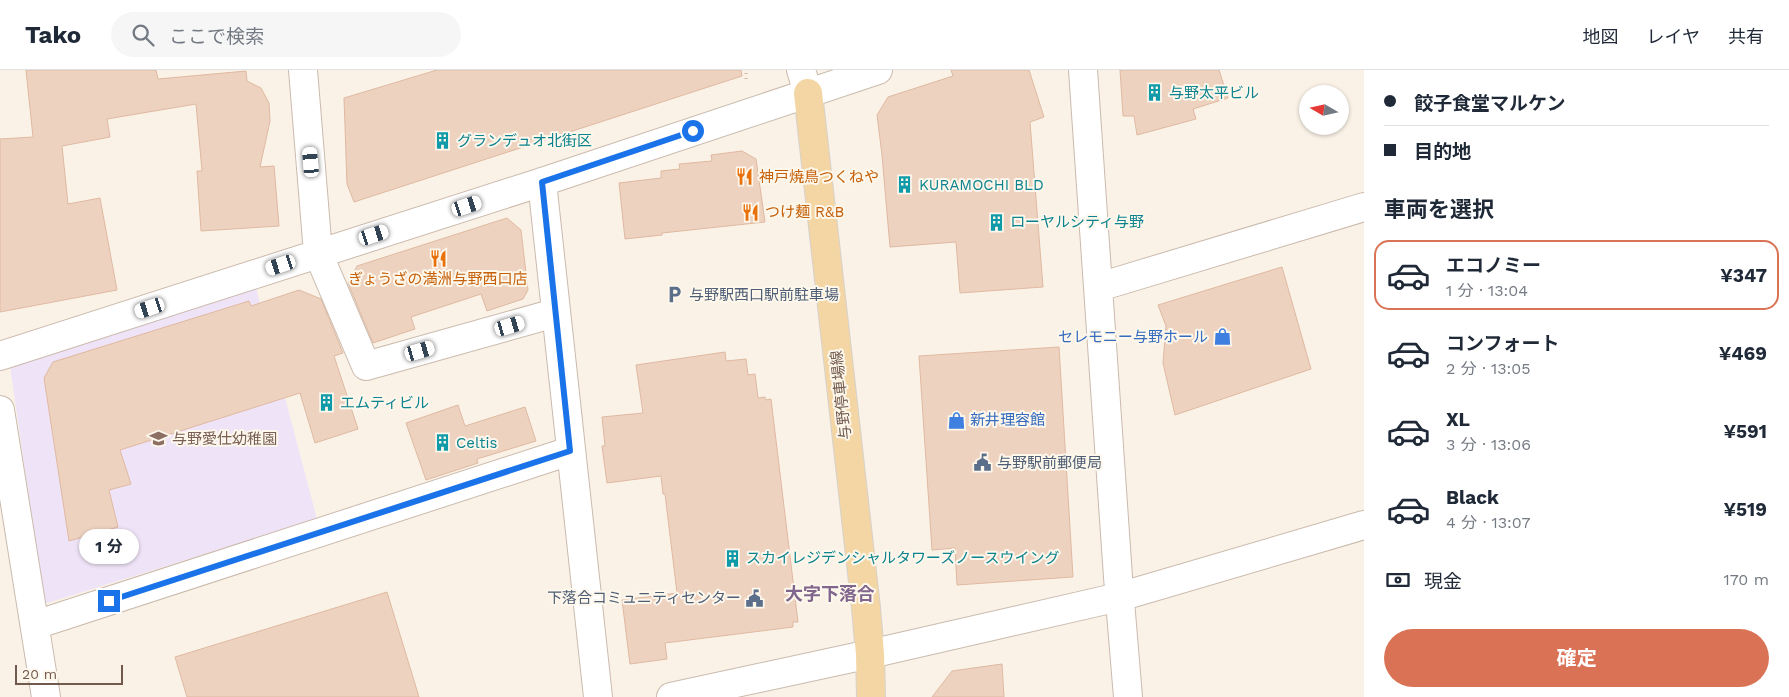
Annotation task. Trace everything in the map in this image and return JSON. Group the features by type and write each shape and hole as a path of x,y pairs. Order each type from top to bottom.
{"main road":[{"name":"与野停車場線","path":"806,78 870,654 871,697"}],"street":[{"path":"303,70 318,253 366,366 555,313"},
{"path":"0,356 542,182 806,78 878,70"},
{"path":"1083,70 1119,597 1128,697"},
{"path":"542,182 598,697"},
{"path":"1099,287 1364,207"},
{"path":"0,410 46,697"},
{"path":"35,625 570,451"},
{"path":"670,697 870,654 1119,597 1364,525"}],"shaded area":[{"name":"与野愛仕幼稚園","path":"255,284 317,519 44,604 9,359"}],"building":[{"path":"26,70 156,70 158,79 246,71 247,81 261,88 269,103 270,121 260,167 274,166 279,226 201,231 197,171 202,171 196,104 107,119 110,137 62,146 68,204 100,198 117,290 0,312 0,139 33,137"},
{"name":"グランデュオ北街区","path":"437,70 741,70 742,76 354,202 347,184 344,98"},
{"path":"951,70 1029,70 1044,117 1030,122 1043,287 960,293 956,242 890,247 877,115 888,97 953,76"},
{"name":"与野太平ビル","path":"1120,70 1219,70 1228,98 1193,109 1196,119 1137,135 1134,116 1123,116"},
{"path":"742,151 756,159 765,222 625,239 619,183 661,178 661,171 680,169 679,164 712,161 711,155"},
{"path":"507,218 521,230 528,290 523,299 487,311 481,294 411,317 415,329 373,343 348,283 357,266"},
{"path":"1282,267 1311,369 1175,415 1163,363 1166,326 1158,305"},
{"path":"299,290 321,299 343,353 334,356 358,429 315,443 300,393 120,450 131,484 109,490 118,527 69,541 44,378 53,362 249,301 251,306"},
{"path":"1059,347 1073,577 957,585 955,548 932,550 919,356"},
{"name":"スカイレジデンシャルタワーズノースウイング","path":"725,352 726,361 746,359 748,375 755,374 758,398 765,397 766,400 771,399 798,622 793,622 793,627 665,643 667,659 630,664 622,600 677,593 665,494 663,494 661,476 607,483 602,446 605,446 602,417 643,413 636,365"},
{"name":"Celtis","path":"458,405 465,426 525,407 536,441 477,459 478,463 426,480 406,423"},
{"path":"387,592 419,697 187,697 175,657"},
{"path":"1002,664 1004,697 932,697 952,671"}],"place":[{"name":"与野太平ビル","path":"1155,93"},
{"name":"グランデュオ北街区","path":"443,141"},
{"name":"神戸焼鳥つくねや","path":"745,177"},
{"name":"KURAMOCHI BLD","path":"905,185"},
{"name":"つけ麺 R&B","path":"751,212"},
{"name":"ローヤルシティ与野","path":"996,222"},
{"name":"ぎょうざの満洲与野西口店","path":"438,258"},
{"name":"与野駅西口駅前駐車場","path":"675,295"},
{"name":"セレモニー与野ホール","path":"1222,337"},
{"name":"エムティビル","path":"326,403"},
{"name":"新井理容館","path":"956,420"},
{"name":"与野愛仕幼稚園","path":"158,439"},
{"name":"Celtis","path":"442,443"},
{"name":"与野駅前郵便局","path":"983,463"},
{"name":"スカイレジデンシャルタワーズノースウイング","path":"732,558"},
{"name":"下落合コミュニティセンター","path":"755,598"}],"district":[{"name":"大字下落合","path":"830,594"}],"route":[{"path":"109,601 570,451 542,182 693,131"}]}
